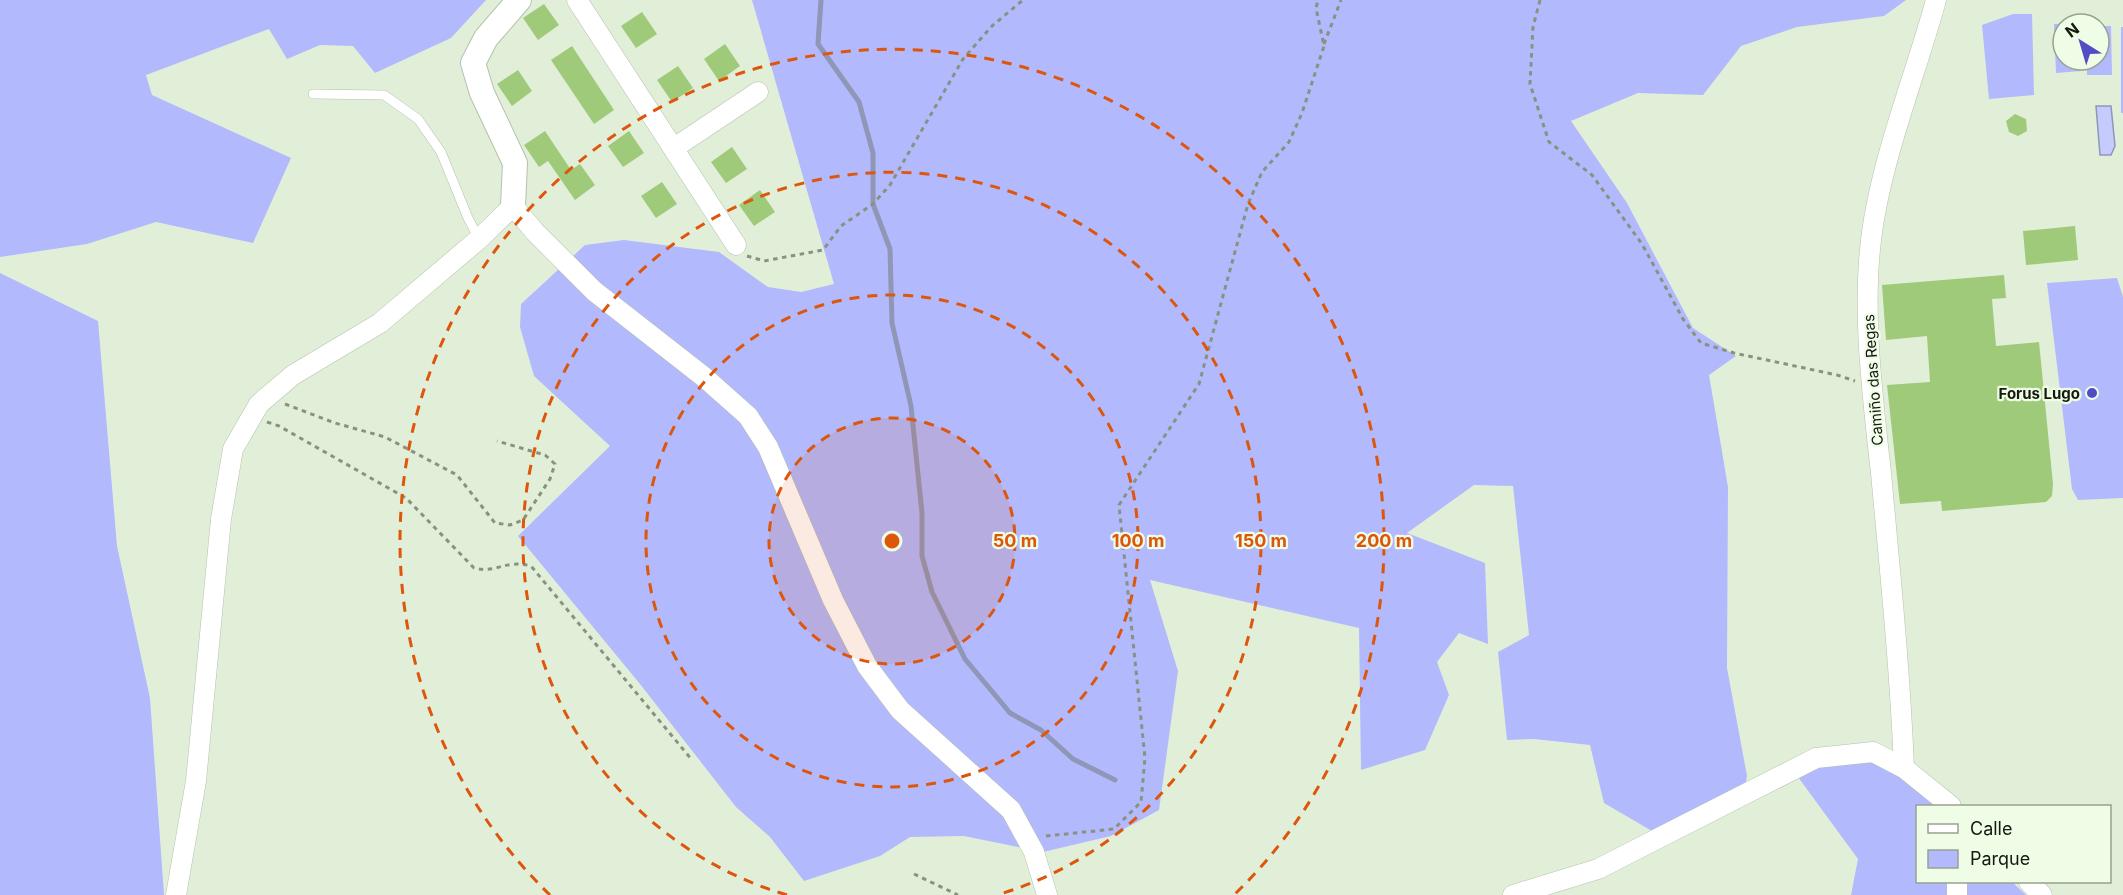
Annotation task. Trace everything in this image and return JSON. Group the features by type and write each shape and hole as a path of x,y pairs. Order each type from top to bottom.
{"street":[{"path":"519,0 486,38 474,63 482,93 515,163 513,206 535,232 594,291 705,377 748,416 768,447 833,600 867,666 900,710 1011,810 1034,852 1047,895"},
{"path":"577,0 736,245"},
{"name":"Camiño das Regas","path":"1904,768 1901,684 1872,388 1868,310 1874,220 1896,128 1936,0"},
{"path":"674,148 758,92"},
{"path":"176,895 196,781 221,519 232,449 259,404 293,375 380,323 479,239 513,206"},
{"path":"1513,895 1598,869 1816,758 1873,752 1904,768 1949,805"},
{"path":"2030,883 2042,895"}],"lane":[{"path":"313,94 384,95 418,119 441,152 479,239"}],"path":[{"path":"736,245 742,255 764,261 823,250 841,226 873,204 890,185 963,58 992,26 1023,0"},
{"path":"1318,0 1316,8 1324,46"},
{"path":"1027,838 1114,829 1141,802 1145,758 1119,505 1199,384 1248,204 1262,172 1289,142 1302,113 1341,0"},
{"path":"1540,0 1533,27 1530,84 1549,142 1592,175 1642,244 1683,319 1701,343 1734,353 1837,375 1872,388"},
{"path":"272,393 288,406 405,446 457,475 495,523 510,525 523,520 550,479 555,464 546,455 497,441"},
{"path":"251,417 279,426 406,498 474,568 486,571 515,562 531,566 692,760"},
{"path":"914,874 958,895"}],"green space":[{"path":"0,0 486,0 451,38 375,73 353,46 320,45 287,59 269,29 146,75 152,95 291,158 253,243 156,222 87,244 0,257"},
{"path":"752,0 1906,0 1884,16 1797,27 1741,46 1703,95 1638,93 1571,121 1627,203 1693,328 1736,356 1709,375 1728,487 1727,668 1747,776 1742,803 1657,834 1604,803 1590,745 1534,739 1507,740 1498,652 1529,635 1513,486 1474,485 1407,533 1485,563 1488,644 1459,633 1437,662 1449,695 1425,750 1361,770 1359,628 1150,580 1178,671 1159,810 1111,836 1043,852 964,836 910,837 880,856 804,881 770,837 736,807 640,684 518,536 610,446 534,376 520,327 521,304 585,245 624,240 719,252 768,287 801,292 834,284"},
{"path":"2013,14 2032,14 2034,95 1989,99 1982,25"},
{"path":"2111,26 2112,75 2087,75 2087,72 2111,72"},
{"path":"2121,27 2123,27 2123,113 2121,113"},
{"path":"0,273 98,321 117,546 150,698 164,895 0,895"},
{"name":"Forus Lugo","path":"2117,278 2123,297 2123,498 2078,500 2072,489 2047,283"},
{"path":"1869,754 1938,805 1916,805 1916,883 2013,883 2026,895 1851,895 1858,859 1798,777 1817,764"}],"shaded area":[{"path":"2096,106 2111,106 2115,146 2111,155 2100,155"}],"building":[{"path":"544,4 559,25 538,40 523,18"},
{"path":"642,12 657,34 636,48 621,26"},
{"path":"725,44 740,66 719,81 704,59"},
{"path":"572,46 614,110 594,124 551,60"},
{"path":"678,66 693,88 672,102 657,80"},
{"path":"518,70 532,91 512,106 497,84"},
{"path":"2015,114 2026,119 2027,131 2018,136 2009,132 2006,121"},
{"path":"545,131 571,170 580,164 595,185 575,200 548,161 539,167 524,145"},
{"path":"629,131 644,153 623,167 608,146"},
{"path":"732,147 747,169 726,183 711,162"},
{"path":"662,182 677,204 656,218 641,196"},
{"path":"760,190 775,212 754,226 739,205"},
{"path":"2075,226 2078,260 2026,265 2023,231"},
{"path":"2004,275 2006,298 1992,299 1996,346 2039,342 2053,484 2052,496 2046,502 1942,511 1941,501 1900,504 1887,385 1930,382 1927,336 1886,340 1882,285"}],"waterway":[{"path":"821,0 818,44 859,102 873,153 873,204 890,249 892,323 911,406 922,513 922,556 932,592 965,659 1010,713 1041,730 1073,759 1115,780"}],"place":[{"name":"Forus Lugo","path":"2092,393"}]}
